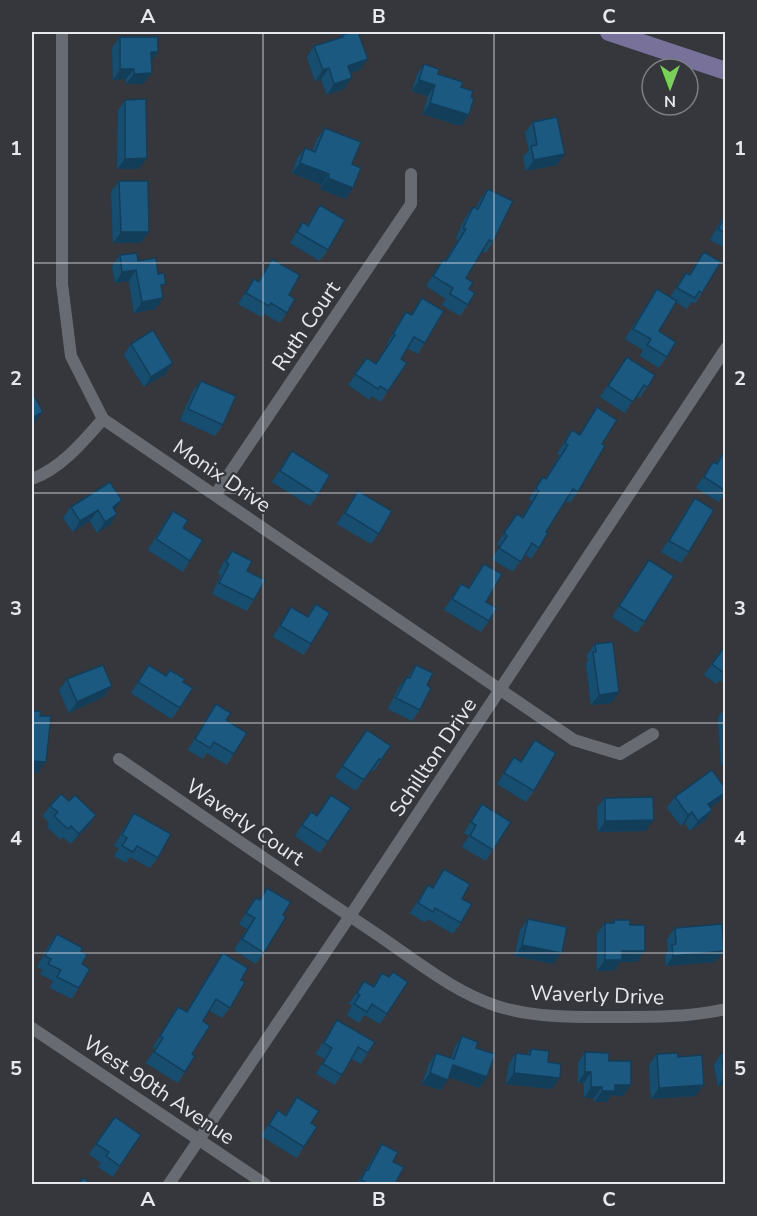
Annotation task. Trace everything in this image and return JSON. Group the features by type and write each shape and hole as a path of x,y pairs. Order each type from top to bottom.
{"street":[{"name":"Monix Drive","path":"62,32 62,284 70,356 103,419 501,688 574,740 620,754 653,734"},
{"path":"609,32 726,71"},
{"name":"Ruth Court","path":"215,495 411,204 411,174"},
{"name":"Schillton Drive","path":"169,1185 726,348"},
{"path":"32,479 75,452 103,419"},
{"name":"Waverly Court","path":"119,759 350,916"},
{"name":"Waverly Drive","path":"350,916 458,988 484,1001 512,1010 550,1017 663,1017 695,1015 726,1009"},
{"name":"West 90th Avenue","path":"32,1028 265,1185"}],"building":[{"path":"352,32 358,32 368,59 348,66 352,78 334,84 329,68 323,70 314,46"},
{"path":"120,37 158,37 158,52 151,52 152,73 134,74 134,69 120,69"},
{"path":"424,64 439,69 438,74 463,82 461,87 473,91 471,97 474,98 469,115 430,103 435,85 419,80"},
{"path":"146,99 147,158 125,159 125,100"},
{"path":"557,117 565,154 534,160 531,146 537,145 533,122"},
{"path":"325,128 361,142 352,164 361,168 353,188 328,178 329,174 300,163 305,148 315,152"},
{"path":"119,181 148,181 149,232 121,232"},
{"path":"488,189 513,201 493,242 489,240 466,278 473,282 469,289 475,293 468,305 450,294 453,288 433,276 443,260 446,261 466,229 463,228 473,207 478,209"},
{"path":"320,205 345,220 328,250 297,232 303,222 308,226"},
{"path":"726,215 726,233 718,229"},
{"path":"704,252 721,262 702,293 699,291 695,298 677,288 686,273 690,275"},
{"path":"137,253 138,261 156,258 158,274 164,273 166,284 161,285 163,298 142,302 136,270 122,272 120,255"},
{"path":"272,259 300,275 289,295 295,299 287,313 271,303 269,306 246,293 254,279 259,282"},
{"path":"657,289 677,301 659,331 676,342 667,357 647,345 651,339 633,329"},
{"path":"422,298 444,311 425,343 414,337 401,359 407,363 388,391 380,386 378,389 355,374 367,358 376,364 395,335 393,334 406,312 412,315"},
{"path":"153,330 173,363 151,377 131,344"},
{"path":"627,357 655,375 648,387 644,385 633,402 608,386"},
{"path":"201,381 236,396 223,425 188,409"},
{"path":"32,392 43,412 32,418"},
{"path":"597,407 617,420 602,444 605,446 578,492 573,489 546,532 548,533 539,548 532,543 521,562 499,548 507,536 504,533 517,514 523,518 539,491 536,488 543,477 546,479 568,445 565,443 572,430 580,435"},
{"path":"726,449 726,491 704,477 713,462 717,464"},
{"path":"292,451 330,475 318,495 280,471"},
{"path":"110,482 122,500 113,507 117,514 105,522 98,510 80,521 71,507"},
{"path":"358,491 392,511 379,534 345,513"},
{"path":"695,498 714,510 689,552 669,541"},
{"path":"173,511 188,520 183,528 203,540 190,561 156,539"},
{"path":"232,551 252,561 247,571 265,580 254,600 219,583 229,564 226,562"},
{"path":"649,560 674,576 645,622 619,606"},
{"path":"484,564 502,574 486,602 497,608 489,621 452,599 461,584 469,588"},
{"path":"316,604 330,613 311,644 280,626 291,607 308,617"},
{"path":"613,642 619,692 599,695 593,652 596,652 595,644"},
{"path":"725,646 726,672 724,673 712,664"},
{"path":"103,665 112,686 77,702 67,679"},
{"path":"149,665 166,676 170,670 185,679 183,682 193,688 180,708 138,682"},
{"path":"416,665 433,673 427,685 431,688 420,710 396,698"},
{"path":"216,704 231,713 226,720 247,733 234,754 214,742 210,748 195,739"},
{"path":"32,711 41,711 40,716 51,716 46,762 32,761"},
{"path":"367,730 391,746 364,780 342,766"},
{"path":"535,740 556,753 534,791 504,773 514,757 521,762"},
{"path":"712,770 726,792 708,804 712,810 698,821 692,812 688,815 675,797"},
{"path":"61,794 69,801 75,795 96,815 79,834 71,826 68,829 54,816 58,812 50,806"},
{"path":"331,795 351,808 328,842 302,825 311,812 317,816"},
{"path":"653,797 654,820 605,821 605,798"},
{"path":"482,804 511,822 493,850 470,836 476,825 471,822"},
{"path":"134,813 171,834 158,858 137,846 133,852 122,846 127,838 122,835"},
{"path":"444,869 470,884 462,899 472,904 461,923 435,908 433,912 418,903 428,885 433,888"},
{"path":"267,888 291,902 283,915 286,917 264,953 242,939 255,918 246,913 256,898 260,900"},
{"path":"528,919 567,927 562,953 522,945"},
{"path":"614,920 630,920 630,925 645,925 645,951 622,951 622,960 605,960 605,923 614,923"},
{"path":"722,924 724,951 673,956 672,945 676,944 675,928"},
{"path":"57,934 83,948 81,951 87,955 82,964 90,969 79,988 57,977 61,970 48,964 51,959 45,956"},
{"path":"223,953 248,968 241,980 245,982 230,1008 216,999 203,1021 210,1026 192,1054 195,1056 185,1072 154,1052 163,1038 160,1036 178,1007 187,1012"},
{"path":"393,972 408,982 387,1014 372,1004 367,1012 354,1004 360,995 357,993 364,981 374,987 382,973 389,977"},
{"path":"337,1020 375,1042 368,1053 358,1047 342,1075 323,1064 332,1048 324,1043"},
{"path":"462,1036 478,1042 476,1048 495,1054 487,1077 453,1065 448,1080 430,1073 436,1053 454,1059"},
{"path":"531,1049 549,1051 548,1062 561,1064 560,1078 514,1073 516,1053 530,1055"},
{"path":"585,1052 609,1053 609,1061 631,1061 631,1085 615,1085 615,1091 602,1091 602,1087 591,1087 591,1072 585,1072"},
{"path":"678,1053 678,1057 702,1055 704,1085 659,1088 657,1054"},
{"path":"726,1053 726,1075 725,1075 721,1054"},
{"path":"297,1097 319,1111 311,1123 317,1127 304,1147 269,1125 278,1110 286,1116"},
{"path":"115,1117 141,1135 120,1166 106,1156 109,1152 96,1144"},
{"path":"382,1144 398,1152 393,1162 404,1167 396,1182 402,1185 370,1185 361,1180"},
{"path":"83,1178 93,1185 79,1185"}]}
